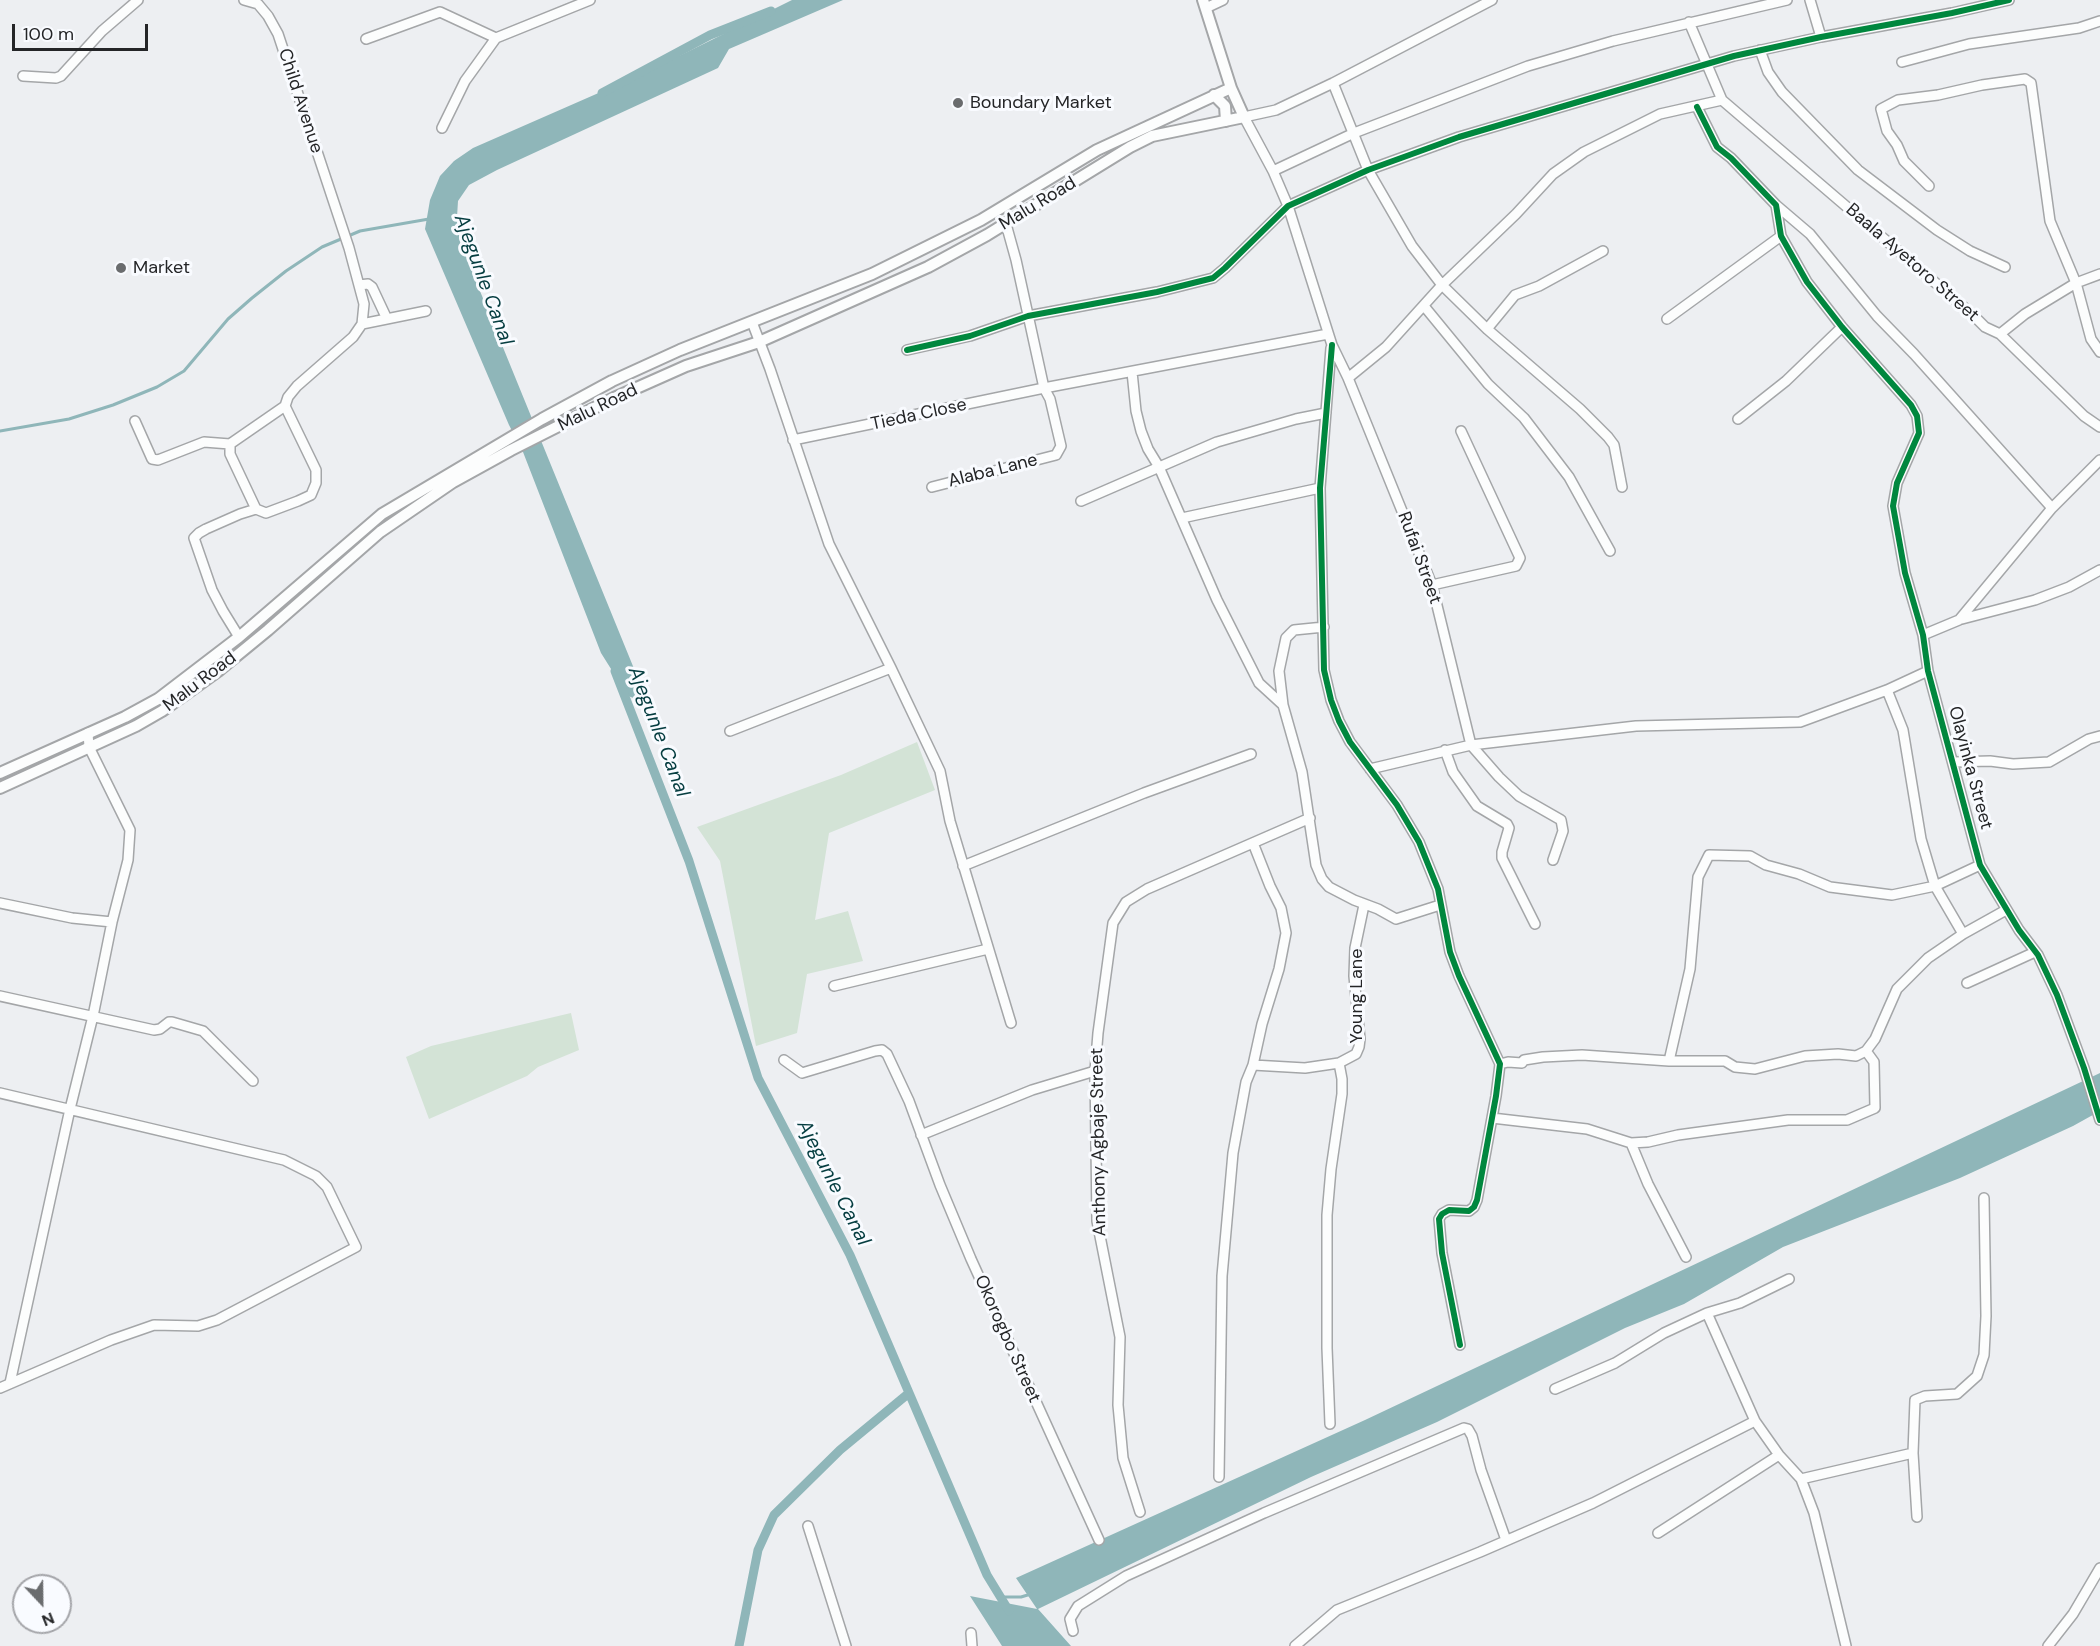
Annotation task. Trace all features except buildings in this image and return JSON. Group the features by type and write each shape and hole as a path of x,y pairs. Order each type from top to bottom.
{"main road":[{"path":"1204,4 1231,88 1248,116"},
{"name":"Malu Road","path":"0,788 136,726 162,711 218,671 380,532 508,446 542,419 612,381 680,350 872,274 981,220 1097,150 1231,88"},
{"path":"1214,95 1225,106 1226,121"},
{"name":"Malu Road","path":"0,773 125,717 158,699 239,637 382,514 508,446 548,432 614,398 686,366 759,342 910,276 987,235 1130,147 1152,136 1248,116"},
{"path":"981,220 987,235"},
{"path":"276,603 286,614"}],"street":[{"path":"122,14 123,0"},
{"path":"23,76 56,78 61,76 102,31 138,0"},
{"name":"Child Avenue","path":"244,0 258,4 278,34 349,248 364,304 362,324"},
{"path":"442,128 465,81 496,38 590,0"},
{"path":"1204,4 1223,0"},
{"path":"1248,116 1276,110 1334,83 1492,0"},
{"path":"1273,171 1354,133 1528,66 1613,41 1787,0"},
{"path":"1810,0 1821,37"},
{"path":"907,350 970,336 1028,316 1157,292 1213,278 1287,206 1368,170 1459,137 1734,56 2009,0"},
{"path":"366,39 440,12 496,38"},
{"path":"1902,62 1969,44 2079,28 2100,21"},
{"path":"1348,378 1386,347 1442,285 1516,214 1552,174 1584,152 1660,114 1722,100 1689,22"},
{"path":"1760,50 1768,72 1782,92 1858,170 1937,230 1970,251 2005,267"},
{"path":"1929,186 1904,161 1887,131 1881,109 1898,100 1938,95 1982,85 2025,79 2031,83 2050,220 2076,284 2091,339 2100,352"},
{"path":"1334,83 1368,170 1412,246 1442,285 1487,329 1580,409 1608,437 1614,445 1622,487"},
{"name":"Baala Ayetoro Street","path":"1722,100 1964,307 1984,327 2000,334 2084,416 2100,427"},
{"path":"1696,107 1717,147 1731,158 1776,205 1810,234 1877,316 2052,508"},
{"name":"Rufai Street","path":"1248,116 1287,206 1332,345 1348,378 1432,585 1471,745"},
{"path":"1738,419 1786,381 1842,327 1807,282 1781,236 1776,205"},
{"path":"1006,224 1044,388"},
{"path":"1667,319 1781,236"},
{"path":"1487,329 1515,295 1548,282 1603,251"},
{"path":"2000,334 2025,315 2076,284 2100,274"},
{"path":"359,285 368,284 372,287 387,319"},
{"path":"1424,306 1488,384 1524,418 1562,468 1610,551"},
{"path":"135,421 152,459 158,460 204,442 230,444 285,406 288,397 297,386 353,337 362,324 426,311"},
{"path":"752,322 829,544 940,771 950,821 1011,1023"},
{"name":"Olayinka Street","path":"1842,327 1911,405 1917,416 1918,434 1897,483 1893,506 1905,573 1923,635 1928,671 1980,865 2006,909 2037,953 2056,994 2084,1068 2100,1120"},
{"name":"Tieda Close","path":"793,440 1044,388 1328,334"},
{"path":"1332,345 1320,488 1324,670 1331,700 1338,721 1350,742 1397,805 1419,842 1438,889 1450,952 1500,1064 1477,1200 1474,1207 1468,1211 1449,1210 1439,1219 1442,1253 1460,1345"},
{"path":"1132,372 1136,411 1148,449 1159,467 1217,600 1259,683 1283,705"},
{"name":"Alaba Lane","path":"932,487 1056,455 1061,446 1060,438 1050,399 1044,388"},
{"path":"239,637 212,590 194,538 206,529 240,513 256,509 266,513 311,495 316,483 316,470 285,406"},
{"path":"1081,501 1217,442 1296,418 1326,413"},
{"path":"1432,585 1516,566 1520,558 1461,431"},
{"path":"230,444 230,454 256,509"},
{"path":"1959,620 2052,508 2100,460"},
{"path":"1182,518 1320,488"},
{"path":"1923,635 1959,620 2035,600 2069,587 2100,570"},
{"path":"1324,627 1294,630 1286,638 1279,671 1283,705 1302,772 1316,865 1322,879 1329,886 1396,919 1440,905"},
{"path":"730,731 891,668"},
{"path":"1370,769 1471,745 1636,726 1800,722 1887,690 1928,671"},
{"path":"1887,690 1903,730 1921,839 1935,886 1962,934"},
{"path":"10,1383 112,922 128,860 130,830 89,747 88,733"},
{"path":"1954,762 1990,760 2003,763 2049,762 2089,739 2100,736"},
{"path":"1471,745 1498,777 1519,796 1560,820 1563,831 1553,860"},
{"path":"1445,750 1453,772 1477,806 1507,824 1509,828 1502,858 1535,924"},
{"path":"963,866 1144,793 1251,754"},
{"name":"Anthony Agbaje Street","path":"1140,1512 1123,1458 1118,1405 1120,1337 1097,1221 1095,1071 1113,923 1126,902 1147,889 1310,818"},
{"path":"1219,1477 1222,1276 1233,1153 1246,1082 1253,1065 1262,1024 1279,969 1286,933 1281,908 1253,843"},
{"path":"1669,1061 1690,969 1698,877 1709,855 1750,856 1766,865 1799,874 1830,887 1892,895 1935,886 1980,865"},
{"path":"0,903 72,918 112,922"},
{"name":"Young Lane","path":"1253,1065 1305,1068 1339,1063 1356,1054 1359,1047 1354,976 1355,948 1364,905"},
{"path":"1500,1064 1522,1063 1524,1060 1542,1057 1582,1055 1669,1061 1725,1060 1736,1067 1755,1069 1805,1056 1838,1054 1856,1056 1866,1052 1875,1039 1898,989 1928,958 1962,934 2006,909"},
{"path":"834,986 988,949"},
{"path":"1967,983 2037,953"},
{"path":"0,996 154,1030 172,1022 203,1031 253,1081"},
{"name":"Okorogbo Street","path":"784,1060 798,1071 807,1072 882,1050 887,1054 971,1259 1099,1540"},
{"path":"1492,1118 1587,1129 1631,1143 1788,1120 1847,1120 1875,1108 1874,1062 1866,1052"},
{"path":"1330,1424 1327,1348 1327,1215 1342,1094 1339,1063"},
{"path":"921,1135 1032,1090 1095,1071"},
{"path":"0,1093 284,1160 316,1176 327,1187 356,1248 217,1320 198,1326 153,1324 0,1388"},
{"path":"1631,1143 1648,1184 1686,1257"},
{"path":"1917,1517 1913,1453 1915,1400 1925,1396 1957,1394 1977,1376 1984,1355 1986,1316 1984,1198"},
{"path":"1555,1389 1615,1363 1664,1334 1707,1313 1740,1303 1789,1279"},
{"path":"1707,1313 1755,1422 1779,1455 1801,1479 1814,1513 1846,1646"},
{"path":"1295,1646 1337,1610 1593,1503 1755,1422"},
{"path":"1072,1631 1070,1619 1078,1606 1126,1576 1264,1513 1464,1428 1468,1429 1472,1436 1481,1470 1506,1540"},
{"path":"1801,1479 1913,1453"},
{"path":"1658,1533 1779,1455"},
{"path":"808,1526 846,1646"},
{"path":"2048,1646 2073,1614 2100,1568"},
{"path":"971,1633 972,1646"}],"green space":[{"path":"917,742 935,790 829,833 815,920 848,911 863,961 807,974 797,1033 756,1046 720,861 697,827 841,775"},
{"path":"571,1013 579,1050 538,1067 527,1076 429,1119 406,1057 431,1046"}],"water":[{"path":"792,0 843,0 729,49 718,68 497,170 469,185 458,201 460,242 637,676 639,700 628,696 601,653 523,452 509,425 425,229 430,200 440,176 454,161 473,148 651,70"},
{"path":"2100,1073 2100,1111 2073,1126 1960,1178 1783,1247 1684,1304 1625,1328 1437,1422 1311,1477 1038,1609 1071,1646 1002,1646 970,1596 1037,1609 1016,1578 1365,1420"}],"waterway":[{"name":"Ajegunle Canal","path":"602,93 710,35 771,11"},
{"path":"0,431 69,419 113,405 157,387 184,371 228,319 252,298 286,271 322,247 360,231 429,219"},
{"name":"Ajegunle Canal","path":"615,671 689,861 758,1078 850,1255 987,1575 1009,1611"},
{"path":"739,1646 758,1550 774,1515 840,1450 909,1393"},
{"path":"1000,1597 1021,1597 1031,1594"}],"cycle path":[{"path":"907,350 970,336 1028,316 1157,292 1213,278 1288,206 1368,170 1459,137 1734,56 2009,0"},
{"path":"1697,107 1717,147 1731,158 1776,205 1781,236 1807,282 1842,327 1911,405 1917,416 1919,433 1897,483 1893,506 1905,573 1923,635 1928,671 1980,865 2019,930 2038,955 2057,995 2100,1120"},
{"path":"1332,345 1320,488 1324,670 1331,700 1350,742 1397,805 1419,842 1438,889 1450,952 1500,1064 1477,1200 1469,1211 1449,1210 1439,1219 1442,1253 1460,1345"}],"place":[{"name":"Boundary Market","path":"958,103"},
{"name":"Market","path":"121,268"}]}
